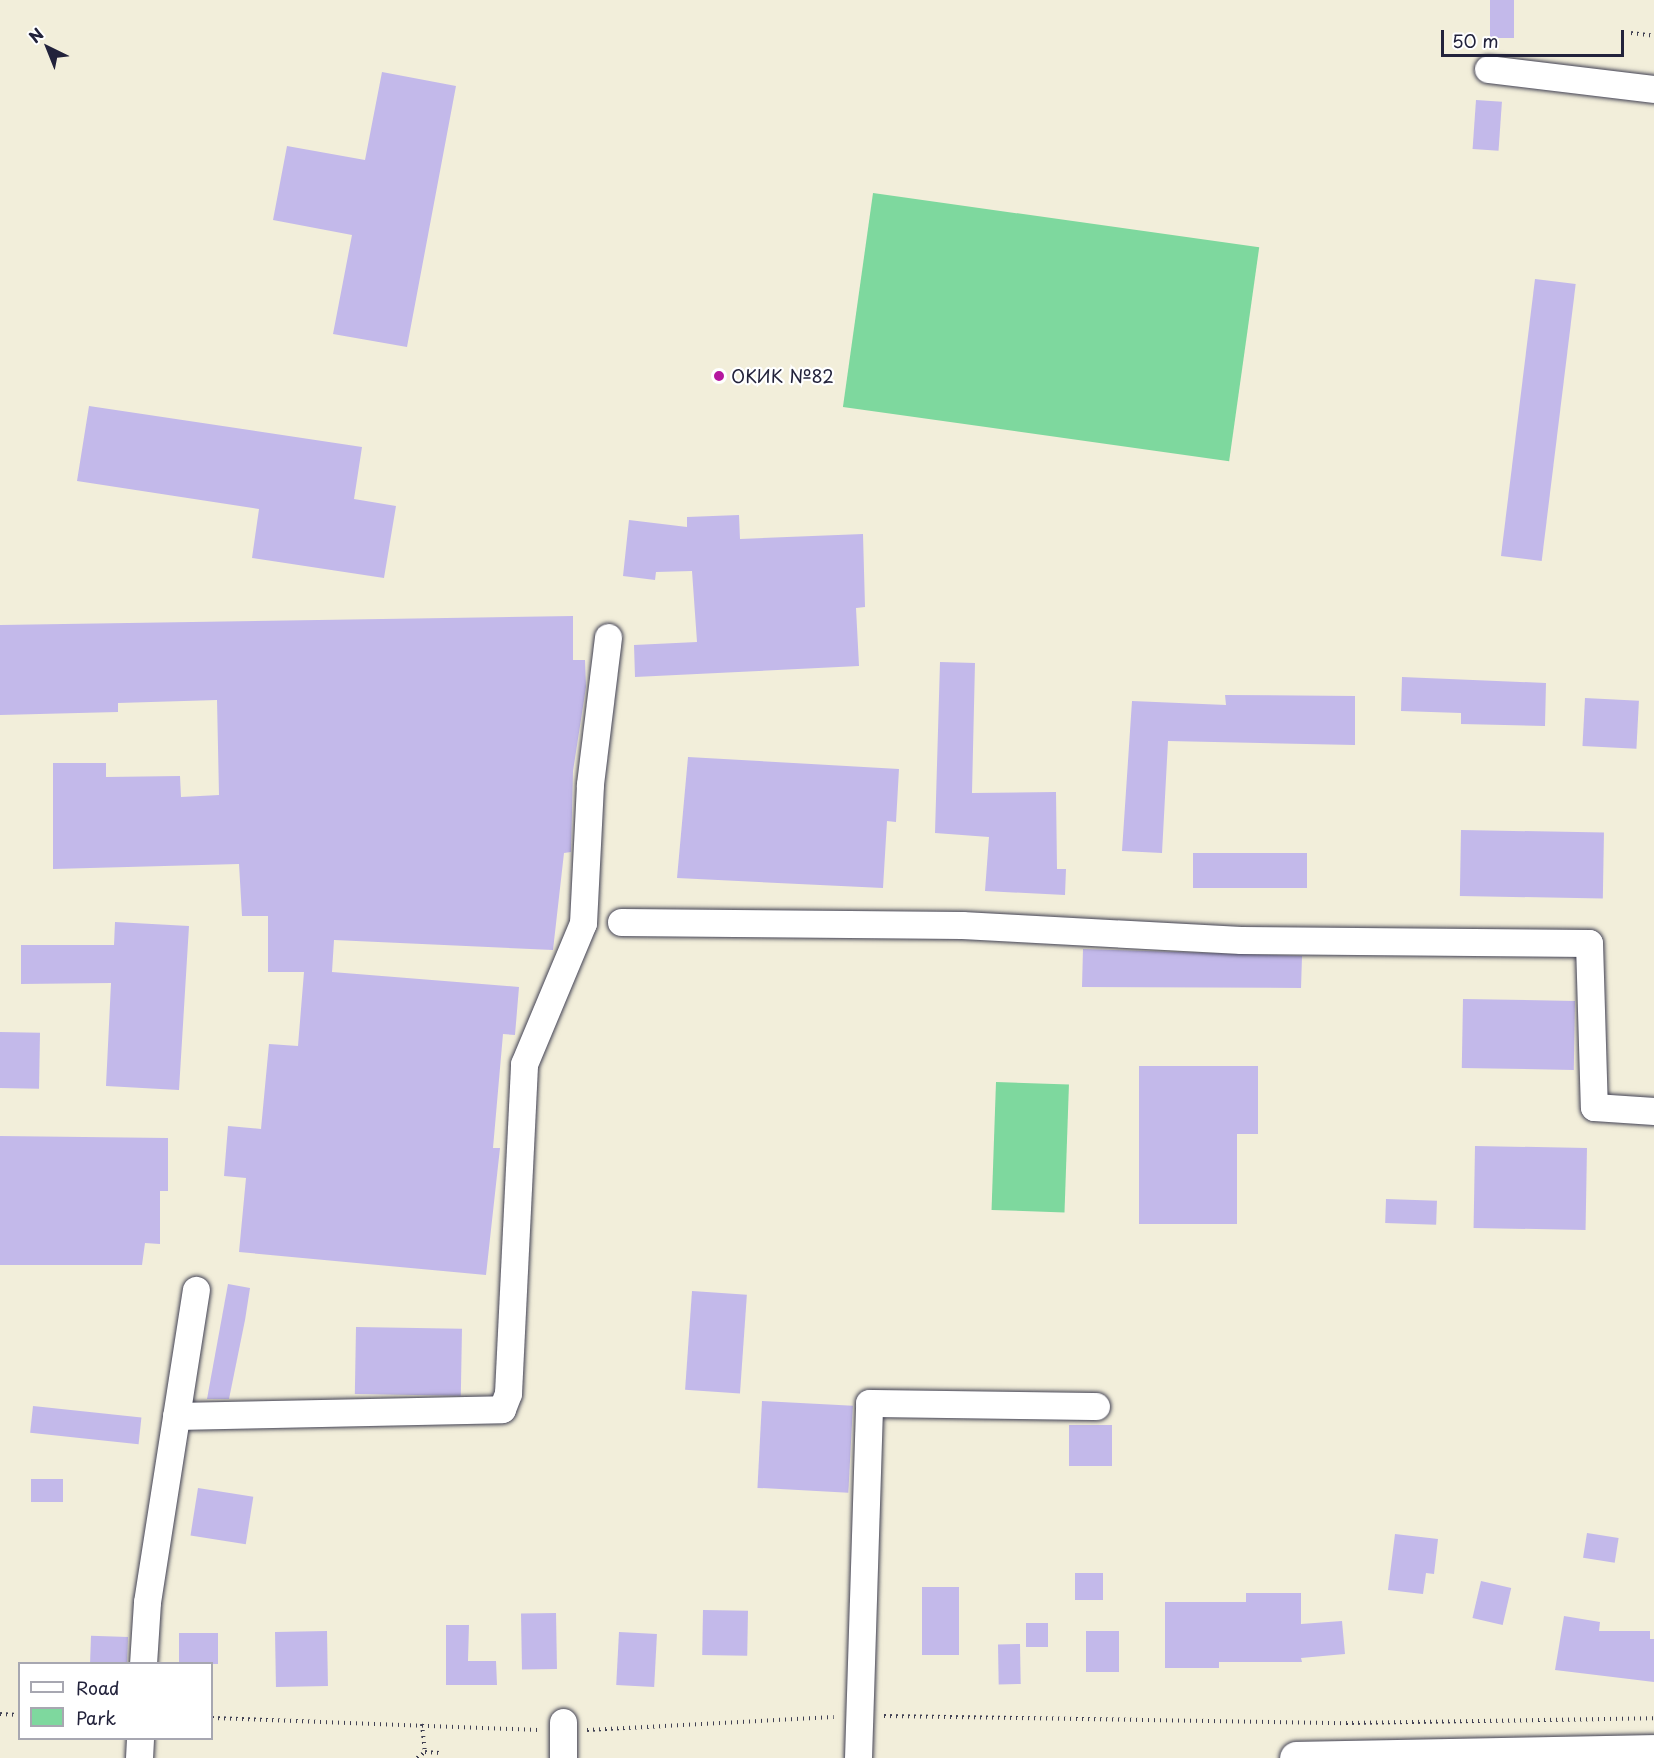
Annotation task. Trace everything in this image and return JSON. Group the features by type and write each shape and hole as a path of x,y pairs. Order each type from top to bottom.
{"main road":[{"path":"1296,1758 1654,1752"}],"street":[{"path":"1488,69 1654,89"},
{"path":"176,1416 502,1409 508,1393 524,1065 583,923 590,784 608,637"},
{"path":"621,922 962,925 1241,940 1589,943 1594,1107 1654,1111"},
{"path":"143,1662 147,1602 196,1290"},
{"path":"858,1758 868,1403 1096,1406"},
{"path":"563,1727 563,1758"},
{"path":"139,1758 140,1740"}],"path":[{"path":"1631,33 1654,36"},
{"path":"0,1714 18,1715"},
{"path":"213,1718 563,1727 860,1716 1346,1723 1654,1718"},
{"path":"422,1724 425,1752"},
{"path":"417,1758 425,1752 440,1753"}],"green space":[{"path":"873,193 1259,247 1229,461 843,407"},
{"path":"996,1082 1069,1085 1064,1212 992,1210"}],"building":[{"path":"1490,0 1514,0 1514,38 1490,38"},
{"path":"382,72 456,86 407,347 333,334 352,235 273,220 287,146 365,160"},
{"path":"1476,100 1502,102 1499,151 1473,149"},
{"path":"1535,279 1576,284 1542,561 1501,556"},
{"path":"89,406 362,447 354,499 396,506 384,578 252,558 259,509 77,481"},
{"path":"739,515 740,539 863,534 865,607 856,608 859,666 635,677 634,645 697,642 692,571 656,572 655,580 623,576 629,520 687,527 687,517"},
{"path":"573,616 573,660 585,660 586,687 573,771 571,852 564,853 553,950 334,940 332,972 519,987 515,1035 503,1034 493,1148 500,1148 486,1275 239,1252 246,1178 224,1176 228,1126 261,1129 269,1044 298,1046 304,972 268,972 268,916 242,916 239,864 53,869 53,763 106,763 106,777 180,776 181,797 219,795 217,700 118,703 118,712 0,715 0,625"},
{"path":"940,662 975,663 972,793 1056,792 1057,869 1066,869 1065,895 985,891 989,837 935,833"},
{"path":"1402,677 1546,683 1545,726 1461,724 1461,713 1401,711"},
{"path":"1225,695 1355,696 1355,745 1168,741 1162,853 1122,851 1132,701 1226,705"},
{"path":"1585,698 1639,701 1636,749 1582,746"},
{"path":"688,757 899,769 896,822 887,821 883,888 677,878"},
{"path":"1461,830 1604,832 1603,898 1460,896"},
{"path":"1193,853 1307,853 1307,888 1193,888"},
{"path":"115,922 189,926 179,1090 106,1086 111,983 21,984 21,945 114,945"},
{"path":"1083,949 1302,956 1301,988 1082,987"},
{"path":"1463,999 1575,1001 1574,1070 1462,1068"},
{"path":"0,1032 40,1033 39,1089 0,1088"},
{"path":"1139,1066 1258,1066 1258,1134 1237,1134 1237,1224 1139,1224"},
{"path":"0,1136 168,1138 168,1191 160,1191 160,1244 145,1243 142,1265 0,1265"},
{"path":"1475,1146 1587,1148 1586,1230 1474,1228"},
{"path":"1386,1199 1437,1201 1436,1225 1385,1223"},
{"path":"228,1284 250,1288 245,1320 229,1399 207,1399"},
{"path":"692,1291 747,1295 740,1394 685,1390"},
{"path":"356,1327 462,1329 461,1396 355,1394"},
{"path":"762,1401 853,1406 848,1493 757,1488"},
{"path":"33,1406 141,1417 139,1444 30,1433"},
{"path":"1069,1425 1112,1425 1112,1466 1069,1466"},
{"path":"31,1479 63,1479 63,1502 31,1502"},
{"path":"198,1488 253,1497 246,1544 190,1535"},
{"path":"1587,1533 1619,1538 1615,1563 1583,1558"},
{"path":"1395,1534 1438,1539 1434,1574 1426,1573 1423,1594 1388,1590"},
{"path":"1075,1573 1103,1573 1103,1600 1075,1600"},
{"path":"1481,1581 1511,1588 1503,1625 1472,1618"},
{"path":"922,1587 959,1587 959,1655 922,1655"},
{"path":"1246,1593 1301,1593 1301,1624 1342,1621 1345,1654 1301,1658 1302,1662 1219,1662 1219,1668 1165,1668 1165,1602 1246,1602"},
{"path":"703,1610 748,1611 747,1656 702,1655"},
{"path":"556,1613 557,1669 522,1670 521,1614"},
{"path":"1564,1616 1600,1622 1599,1631 1650,1631 1650,1639 1654,1639 1654,1682 1555,1670"},
{"path":"1026,1623 1048,1623 1048,1647 1026,1647"},
{"path":"446,1625 469,1625 468,1661 496,1661 497,1685 446,1685"},
{"path":"327,1631 328,1686 276,1687 275,1632"},
{"path":"1086,1631 1119,1631 1119,1672 1086,1672"},
{"path":"619,1632 657,1634 654,1687 616,1685"},
{"path":"179,1633 218,1633 218,1664 179,1662"},
{"path":"91,1636 128,1637 127,1662 90,1662"},
{"path":"998,1644 1020,1644 1021,1684 999,1684"}],"place":[{"name":"ОКИК №82","path":"719,376"}]}
